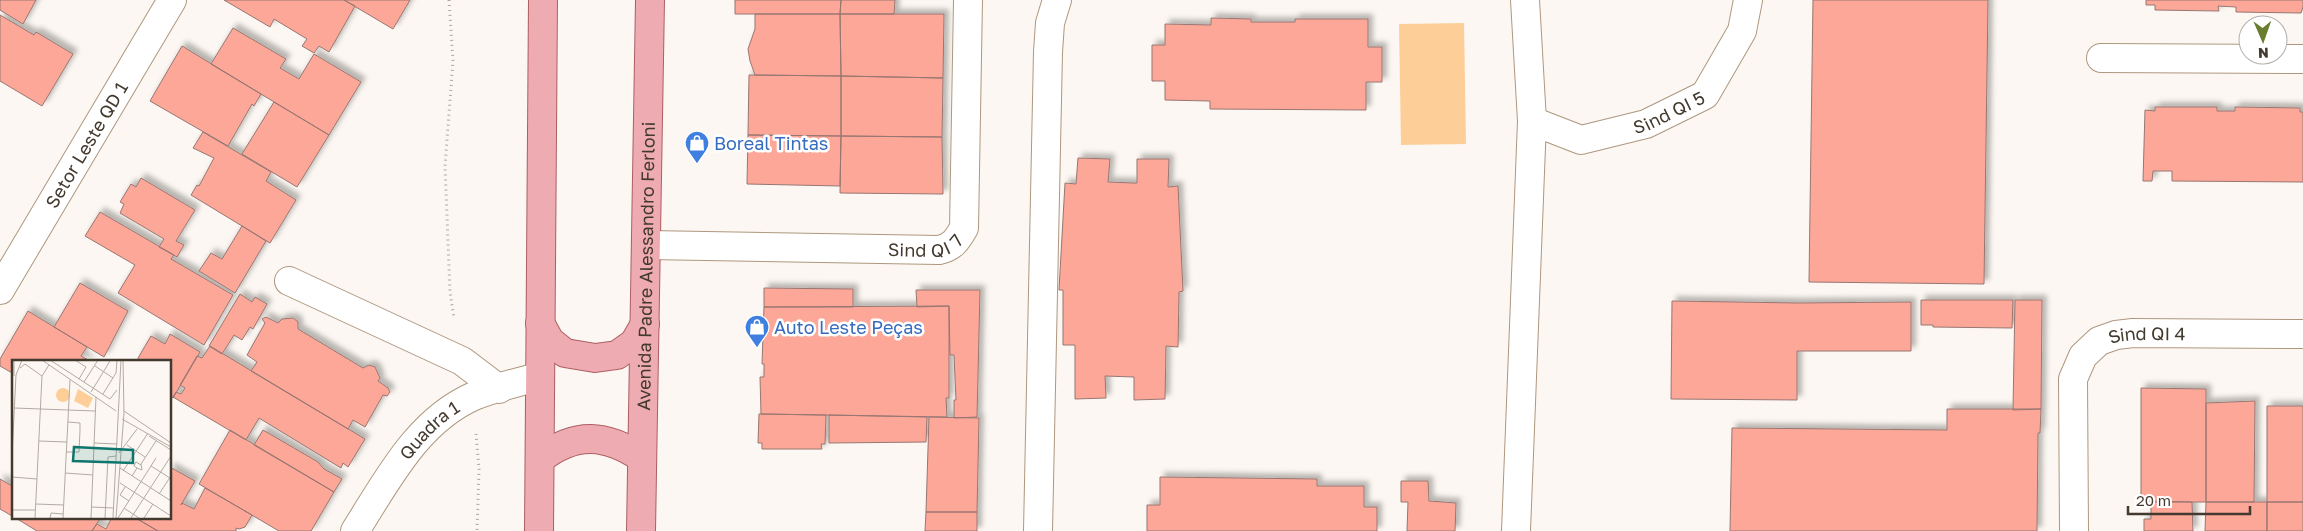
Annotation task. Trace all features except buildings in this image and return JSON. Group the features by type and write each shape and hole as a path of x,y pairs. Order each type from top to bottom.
{"main road":[{"path":"539,531 543,0"},
{"name":"Avenida Padre Alessandro Ferloni","path":"642,531 642,458 648,245 650,0"},
{"path":"540,323 550,341 565,353 595,358 617,355 634,343 645,324"},
{"path":"540,458 554,448 572,440 594,438 624,446 642,458"}],"street":[{"name":"Setor Leste QD 1","path":"0,290 172,0"},
{"name":"Sind QI 7","path":"648,245 939,250 950,247 964,228 968,0"},
{"path":"1038,531 1048,52 1050,23 1057,0"},
{"path":"1516,531 1532,121 1524,0"},
{"name":"Sind QI 5","path":"1532,121 1581,140 1646,124 1705,94 1742,31 1748,0"},
{"path":"2101,58 2303,59"},
{"path":"289,281 462,361 499,389"},
{"name":"Sind QI 4","path":"2074,531 2073,379 2083,356 2099,341 2116,335 2133,333 2303,334"},
{"name":"Quadra 1","path":"355,531 404,455 430,425 472,397 540,376"}],"path":[{"path":"449,0 452,61 445,166 450,292 462,361"},
{"path":"472,397 479,469 477,531"}],"shaded area":[{"path":"1464,23 1466,144 1401,145 1399,24"}],"place":[{"name":"Boreal Tintas","path":"697,164"},
{"name":"Auto Leste Peças","path":"757,348"}]}
